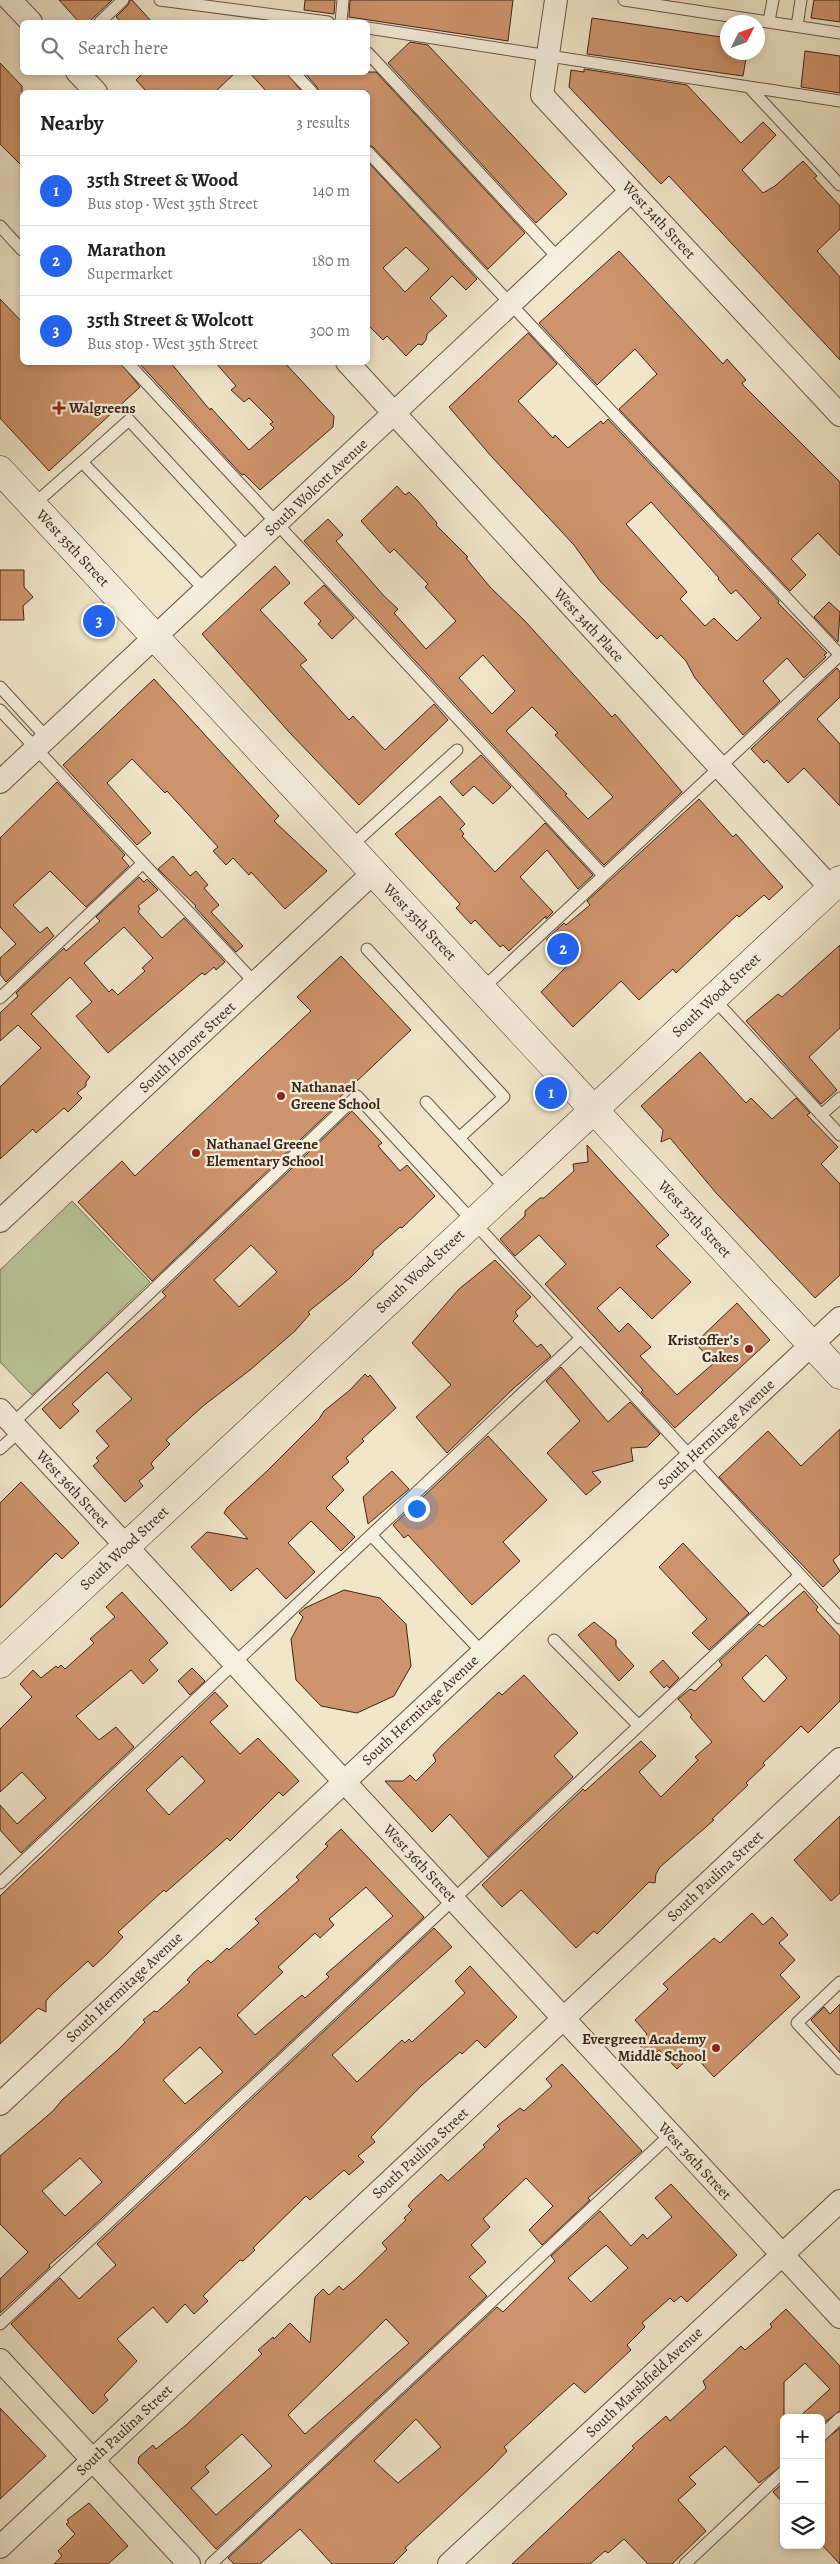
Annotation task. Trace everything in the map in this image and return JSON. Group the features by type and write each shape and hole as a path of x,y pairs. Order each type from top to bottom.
{"main road":[{"name":"West 35th Street","path":"0,470 840,1375"},
{"name":"South Wood Street","path":"0,1664 835,884"}],"street":[{"path":"10,0 29,20"},
{"name":"West 34th Street","path":"556,0 542,95 840,415"},
{"path":"80,75 94,90"},
{"name":"South Wolcott Avenue","path":"0,782 631,191"},
{"name":"West 34th Place","path":"350,365 719,767 835,884"},
{"name":"South Honore Street","path":"0,1221 374,872"},
{"name":"South Hermitage Avenue","path":"0,2104 840,1318"},
{"name":"West 36th Street","path":"11,1421 840,2317"},
{"name":"South Paulina Street","path":"0,2547 840,1759"},
{"name":"South Marshfield Avenue","path":"449,2564 840,2201"},
{"path":"0,2360 189,2564"}],"lane":[{"path":"102,20 124,0"},
{"path":"160,0 311,20"},
{"path":"341,20 343,0"},
{"path":"624,0 840,32"},
{"path":"769,21 773,0"},
{"path":"797,26 802,0"},
{"path":"236,11 244,20"},
{"path":"370,28 840,101"},
{"path":"370,55 559,259"},
{"path":"296,75 310,90"},
{"path":"748,87 840,185"},
{"path":"370,154 840,655 482,989"},
{"path":"0,226 20,248"},
{"path":"130,365 603,875"},
{"path":"33,505 129,420 249,550"},
{"path":"82,462 205,590"},
{"path":"0,687 42,743 143,863 255,983"},
{"path":"0,710 42,743"},
{"path":"350,847 457,750"},
{"path":"0,998 143,863"},
{"path":"367,949 504,1097 459,1138"},
{"path":"713,998 840,1135"},
{"path":"0,1450 11,1421 357,1096 840,1618"},
{"path":"821,1115 840,1098"},
{"path":"426,1102 507,1190"},
{"path":"0,1883 581,1338"},
{"path":"371,1535 482,1652"},
{"path":"0,2324 800,1575"},
{"path":"554,1640 639,1726"},
{"path":"840,1982 797,2023 840,2069"},
{"path":"211,2564 671,2134"},
{"path":"825,2432 840,2418"},
{"path":"685,2564 780,2475"}],"green space":[{"path":"72,1201 150,1282 32,1395 0,1362 0,1270"}],"building":[{"path":"59,0 112,0 91,20 77,20"},
{"path":"130,0 132,0 150,20 120,20 116,17 128,5"},
{"path":"305,0 335,0 334,14 304,10"},
{"path":"350,0 513,0 508,41 349,17"},
{"path":"814,0 840,0 840,22 811,18"},
{"path":"592,18 720,37 720,60 746,60 743,76 587,54"},
{"path":"410,42 428,45 567,194 536,223 388,63"},
{"path":"805,51 840,56 840,93 801,87"},
{"path":"0,63 22,86 22,90 20,90 20,164 0,144"},
{"path":"584,69 687,85 741,143 763,122 776,135 742,170 763,193 775,186 803,161 817,176 814,178 840,206 840,229 817,251 840,277 840,360 669,176 661,184 569,87 571,70 584,72"},
{"path":"370,72 376,72 525,233 488,269 370,146 370,90 318,90 307,75 370,75"},
{"path":"141,75 233,75 217,90 145,90 136,80"},
{"path":"252,75 288,75 300,90 265,90"},
{"path":"370,164 477,279 466,290 452,276 430,298 447,316 427,334 426,340 422,345 418,344 406,356 387,336 383,340 370,327","holes":["406,247 429,269 405,292 383,268"]},
{"path":"619,251 723,364 727,359 746,380 742,383 743,385 840,482 840,556 818,533 791,559 806,575 790,591 619,409 657,374 635,349 597,385 539,323"},
{"name":"Walgreens","path":"0,299 20,320 20,365 122,365 140,387 49,471 0,418"},
{"path":"528,333 557,364 518,401 553,438 555,435 568,448 601,421 603,424 608,419 779,601 778,603 827,653 824,655 826,657 804,678 787,658 763,681 780,701 743,735 695,678 686,661 661,635 657,639 600,581 574,545 491,456 449,407","holes":["651,502 731,594 736,590 761,618 737,641 714,618 705,626 680,599 687,592 626,524"]},
{"path":"141,365 172,365 210,410 211,408 249,450 274,428 270,424 273,422 249,398 244,402 231,390 236,386 218,365 287,365 334,416 333,427 260,490 244,474 242,475"},
{"path":"397,486 405,495 409,492 437,523 436,525 468,557 466,558 490,587 525,621 612,717 615,714 682,792 604,865 304,541 328,519 343,535 336,541 384,596 398,609 394,613 426,649 456,621 425,587 428,584 394,549 390,553 361,521","holes":["483,655 515,691 492,714 459,678","532,707 558,733 555,735 613,797 588,819 565,795 567,794 506,731"]},
{"path":"275,566 290,583 260,610 307,660 300,665 349,720 353,716 385,750 434,704 448,720 359,805 289,732 202,634"},
{"path":"0,570 24,570 24,587 33,597 23,606 24,620 0,620"},
{"path":"324,585 354,618 332,639 318,624 321,621 304,603"},
{"path":"829,602 840,612 838,642 814,617"},
{"path":"837,668 840,672 840,697 817,719 840,744 840,806 804,768 788,783 767,760 764,763 751,749"},
{"path":"154,679 279,816 274,821 327,871 285,909 251,872 249,875 233,858 226,865 213,851 218,847 167,791 165,793 132,759 107,783 151,833 137,845 63,765"},
{"path":"481,755 511,787 493,804 474,786 463,796 450,782"},
{"path":"57,782 125,855 122,858 129,866 86,907 50,871 13,905 40,933 47,927 54,936 6,982 0,974 0,958 16,944 0,927 0,838"},
{"path":"440,796 465,824 460,829 464,834 462,836 495,872 545,823 593,875 578,889 547,850 520,877 553,912 546,919 546,916 509,951 503,945 500,947 475,920 471,924 456,908 460,904 395,834"},
{"path":"699,799 733,837 736,834 783,887 769,900 764,895 739,917 737,915 676,973 673,969 639,1000 621,981 573,1027 541,992 575,958 548,958 547,939 564,923 566,925 590,905 587,901"},
{"path":"173,856 190,876 196,871 208,885 204,888 219,905 211,912 243,946 236,952 196,906 158,869"},
{"path":"139,877 144,882 147,879 158,890 138,906 140,909 138,912 162,938 184,918 225,962 216,970 214,967 205,975 202,973 108,1053 76,1016 92,1002 70,977 31,1014 90,1077 86,1082 86,1086 77,1093 82,1098 68,1112 64,1108 36,1133 33,1129 0,1159 0,1087 41,1048 18,1025 0,1041 0,1013 18,996 16,993 64,948 66,951 100,921 96,917","holes":["124,927 153,958 142,968 145,971 118,995 112,989 109,992 84,963"]},
{"path":"840,945 840,1028 809,1057 837,1090 821,1104 746,1021 778,994 782,997"},
{"name":"Nathanael Greene School","path":"341,956 411,1030 340,1097 342,1100 152,1281 78,1202 122,1161 135,1176 311,1011 297,997"},
{"path":"700,1052 746,1103 751,1098 772,1119 796,1098 810,1113 807,1115 838,1147 821,1164 840,1184 840,1275 815,1298 717,1194 670,1138 661,1142 663,1130 641,1106"},
{"path":"352,1111 382,1143 378,1146 400,1171 407,1165 435,1196 402,1228 400,1227 373,1251 373,1255 350,1278 308,1312 310,1314 295,1331 250,1370 203,1406 166,1440 170,1444 151,1464 154,1468 139,1481 143,1486 125,1502 93,1466 99,1461 96,1458 109,1446 96,1431 132,1399 107,1372 72,1404 79,1411 60,1429 42,1409 166,1296 162,1292","holes":["251,1245 277,1272 239,1307 214,1280"]},
{"path":"587,1145 669,1235 656,1246 691,1282 652,1319 620,1287 597,1308 619,1332 628,1323 651,1347 640,1356 677,1395 714,1363 695,1343 737,1303 770,1340 675,1428 641,1392 643,1390 545,1284 566,1264 539,1235 515,1256 500,1239 525,1216 525,1211 540,1198 544,1198 574,1171 573,1164 588,1162"},
{"path":"495,1260 531,1297 515,1312 518,1316 513,1321 537,1347 541,1344 551,1356 514,1388 447,1453 416,1417 451,1385 412,1343 459,1289"},
{"path":"561,1367 608,1422 630,1402 660,1434 647,1447 631,1448 633,1461 592,1472 601,1482 586,1495 547,1453 580,1421 546,1381"},
{"path":"365,1374 368,1377 370,1375 396,1408 362,1439 364,1441 346,1458 349,1462 332,1477 344,1490 326,1508 355,1537 341,1551 311,1521 288,1543 315,1572 286,1599 257,1568 231,1591 191,1547 207,1532 248,1539 224,1513 227,1508 319,1419 324,1411 350,1390"},
{"path":"840,1429 840,1554 833,1560 840,1571 823,1587 719,1477 768,1431 801,1466"},
{"path":"488,1436 547,1500 503,1542 520,1561 472,1605 408,1535 404,1538 393,1525"},
{"path":"392,1471 409,1489 368,1524 363,1497"},
{"path":"21,1482 79,1543 62,1559 56,1553 0,1608 0,1503"},
{"path":"683,1543 749,1613 709,1650 692,1633 707,1619 659,1567"},
{"path":"344,1590 380,1598 406,1624 411,1666 394,1696 357,1713 321,1706 296,1680 291,1639 303,1617 299,1613 305,1608"},
{"path":"804,1591 818,1607 816,1610 840,1636 840,1701 808,1733 801,1726 763,1763 765,1765 746,1783 748,1785 712,1819 714,1820 660,1867 656,1874 655,1883 649,1882 597,1934 594,1931 576,1948 521,1890 502,1907 482,1885 583,1789 585,1791 641,1741 656,1756 639,1772 661,1797 698,1760 695,1757 712,1742 690,1717 692,1715 678,1699 690,1689 695,1691 722,1665 719,1661 759,1624 763,1627","holes":["766,1655 787,1678 764,1702 742,1678"]},
{"path":"122,1592 168,1643 149,1660 158,1670 143,1684 131,1670 76,1716 99,1740 116,1727 134,1747 21,1853 0,1830 0,1805 17,1824 46,1798 22,1772 0,1792 0,1729 32,1697 20,1684 33,1670 41,1678 56,1666 58,1668 61,1665 65,1669 94,1643 90,1639 115,1617 106,1607"},
{"path":"594,1622 616,1640 616,1646 634,1666 619,1681 578,1635"},
{"path":"663,1660 679,1678 669,1688 667,1685 664,1688 650,1672"},
{"path":"192,1668 205,1681 190,1695 178,1681"},
{"path":"524,1675 578,1733 554,1756 573,1777 488,1857 450,1814 432,1832 385,1781 403,1781 410,1775 416,1781 436,1761 433,1755 441,1746 499,1692 502,1695"},
{"path":"215,1692 228,1706 210,1722 240,1754 258,1738 299,1781 283,1796 279,1792 230,1841 227,1838 166,1892 164,1890 118,1932 123,1937 93,1967 88,1961 51,1995 46,2001 46,2012 38,2008 0,2044 0,1896","holes":["182,1756 205,1781 169,1815 146,1790"]},
{"path":"840,1816 840,1893 831,1901 794,1860"},
{"path":"341,1829 424,1917 87,2232 49,2265 50,2267 0,2313 0,2279 28,2252 0,2224 0,2156 53,2111 62,2100 119,2049 145,2022 143,2020 154,2011 157,2012 190,1982 187,1980 194,1972 208,1960 211,1963 227,1948 229,1950 259,1923 255,1919 299,1880 296,1877 328,1846 325,1844","holes":["366,1887 393,1916 326,1974 329,1977 305,1998 302,1995 255,2035 237,2015 283,1972 278,1967 315,1933 320,1938 334,1925 329,1919","200,2047 223,2072 185,2104 163,2080","80,2158 102,2182 65,2216 42,2191"]},
{"path":"752,1913 763,1925 772,1917 788,1935 779,1943 795,1960 780,1975 800,1997 714,2077 693,2054 677,2069 659,2050 651,2057 638,2044 647,2034 635,2020 668,1989 663,1984 714,1938 720,1943"},
{"path":"434,1928 452,1947 332,2055 357,2082 402,2040 405,2043 409,2039 412,2042 465,1993 455,1981 470,1966 517,2017 485,2048 477,2040 462,2054 460,2052 421,2086 371,2137 375,2142 358,2156 364,2162 349,2175 344,2170 310,2200 306,2196 253,2248 255,2250 243,2261 240,2260 203,2296 208,2301 194,2314 185,2304 167,2323 153,2307 117,2339 137,2361 104,2395 108,2400 93,2414 11,2324 60,2278 79,2299 116,2265 97,2244"},
{"path":"840,2004 840,2053 811,2020 824,2007 830,2014"},
{"path":"562,2064 642,2151 588,2198 590,2200 542,2245 529,2230 553,2206 526,2178 483,2219 490,2227 471,2245 486,2262 469,2277 487,2296 216,2549 138,2463 139,2457 153,2445 156,2449 186,2425 262,2354 258,2350 273,2337 274,2339 290,2323 310,2343 315,2297 323,2289 329,2295 339,2286 343,2290 357,2278 387,2249 382,2243 406,2220 404,2218 412,2210 408,2206 412,2201 441,2174 448,2181 485,2147 483,2145 500,2129 497,2126 520,2108 524,2111 552,2086 546,2079","holes":["386,2319 409,2343 305,2434 288,2415","242,2434 272,2466 216,2515 191,2488 209,2472 205,2467"]},
{"path":"671,2184 737,2255 687,2302 681,2296 674,2302 670,2298 642,2323 645,2327 627,2345 631,2350 585,2393 574,2383 556,2399 504,2447 507,2451 491,2468 405,2548 407,2550 393,2564 332,2564 300,2529 260,2564 234,2564 228,2558 497,2307 503,2312 555,2261 551,2256 600,2211 631,2246 643,2234 647,2239 672,2217 655,2198","holes":["606,2245 628,2268 591,2302 568,2278","416,2419 441,2447 398,2483 374,2461"]},
{"path":"786,2309 840,2366 840,2411 825,2422 825,2414 802,2414 830,2389 805,2363 784,2382 784,2414 780,2414 780,2467 759,2483 725,2446 689,2477 696,2484 678,2500 706,2531 672,2564 648,2564 624,2539 608,2553 605,2551 590,2564 512,2564 619,2463 634,2448 632,2446 666,2416 670,2421 706,2388 703,2381 741,2346 745,2350 772,2327 770,2324"},
{"path":"0,2408 46,2456 0,2499"},
{"path":"840,2428 840,2564 825,2548 825,2440"},
{"path":"780,2486 780,2500 773,2492"},
{"path":"89,2503 128,2546 108,2564 54,2564 62,2556 58,2551 75,2534 66,2524 69,2522 67,2520"}],"place":[{"name":"Walgreens","path":"59,408"},
{"name":"35th Street & Wolcott","path":"99,621"},
{"name":"Marathon","path":"563,949"},
{"name":"35th Street & Wood","path":"551,1093"},
{"name":"Nathanael Greene School","path":"281,1096"},
{"name":"Nathanael Greene Elementary School","path":"196,1153"},
{"name":"Kristoffer’s Cakes","path":"749,1349"},
{"name":"Evergreen Academy Middle School","path":"716,2048"}]}
